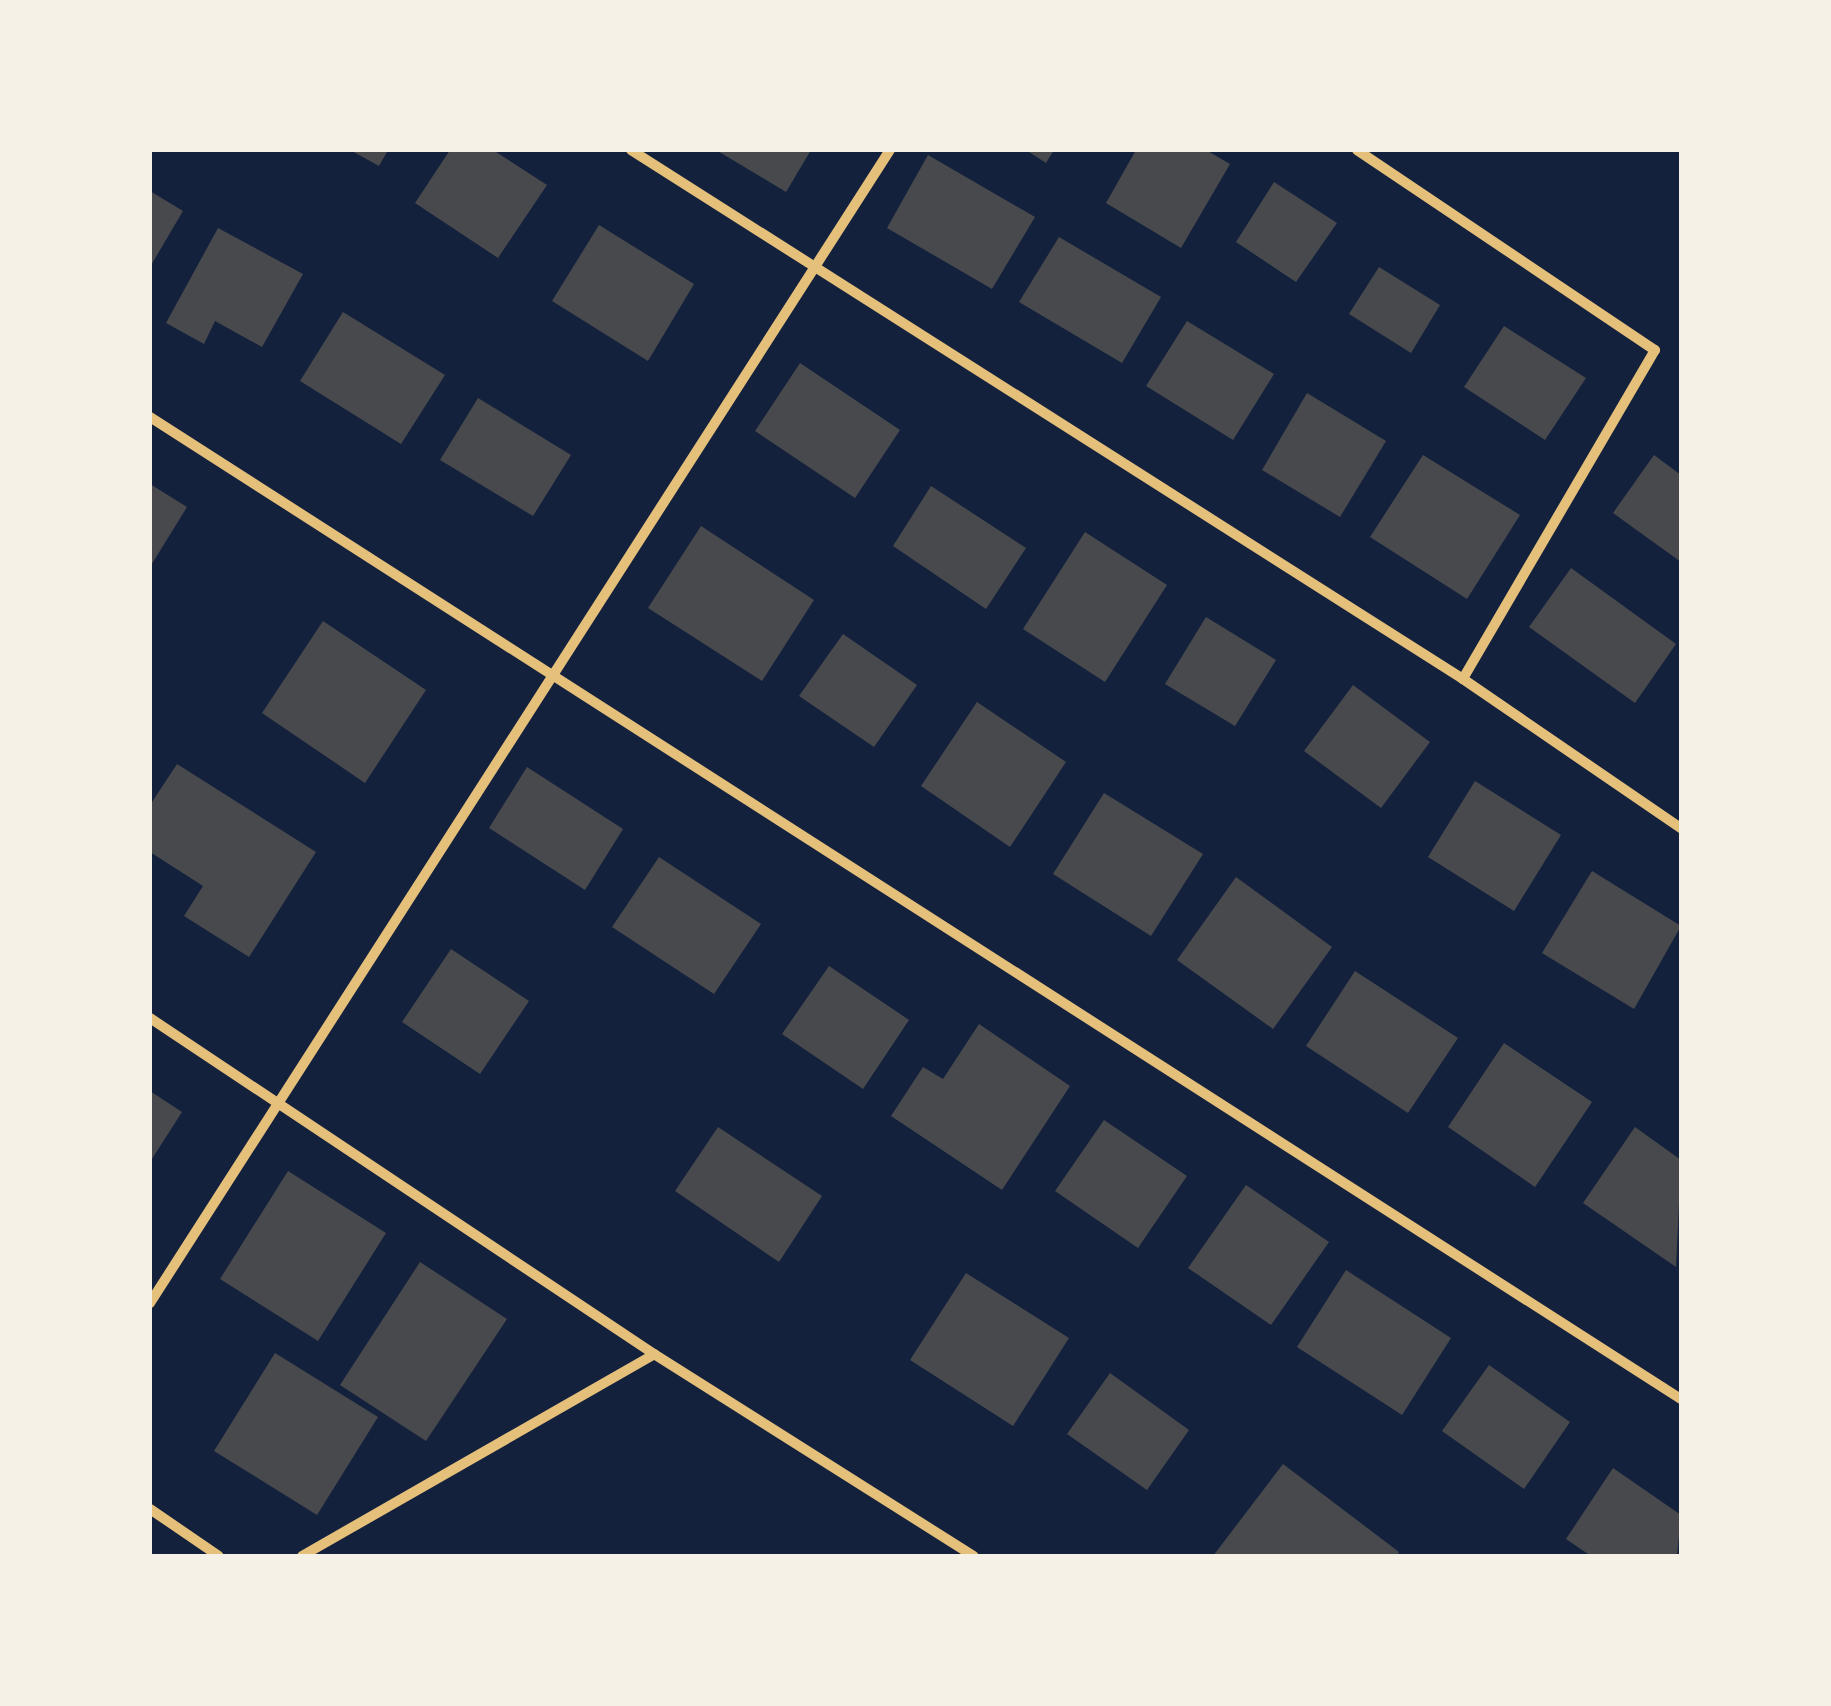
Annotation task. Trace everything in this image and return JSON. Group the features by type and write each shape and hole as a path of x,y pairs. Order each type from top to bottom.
{"street":[{"path":"631,150 1463,680 1681,828"},
{"path":"150,1303 278,1100 556,679 890,150"},
{"path":"1357,150 1655,350 1463,680"},
{"path":"150,417 1681,1399"},
{"path":"150,1018 654,1354 974,1556"},
{"path":"302,1556 654,1354"},
{"path":"150,1509 219,1556"}],"building":[{"path":"350,150 388,150 379,166"},
{"path":"450,150 493,150 547,185 498,258 415,203"},
{"path":"716,150 811,150 786,192"},
{"path":"1026,150 1054,150 1046,163"},
{"path":"1136,150 1206,150 1230,164 1181,248 1106,203"},
{"path":"928,155 1035,217 992,289 887,228"},
{"path":"1274,182 1337,223 1296,282 1236,242"},
{"path":"150,191 183,211 150,267"},
{"path":"599,225 694,284 648,361 552,301"},
{"path":"218,228 303,274 262,347 215,321 204,344 166,323"},
{"path":"1059,237 1161,297 1122,363 1019,302"},
{"path":"1379,267 1440,305 1411,353 1349,314"},
{"path":"343,312 445,375 401,444 300,381"},
{"path":"1187,321 1274,374 1233,440 1146,386"},
{"path":"1504,326 1586,378 1545,440 1464,387"},
{"path":"800,363 900,430 855,498 755,431"},
{"path":"1307,393 1386,441 1340,517 1262,470"},
{"path":"478,398 571,455 533,516 440,460"},
{"path":"1423,455 1520,515 1467,599 1370,537"},
{"path":"1654,455 1681,475 1681,562 1613,513"},
{"path":"150,484 187,507 150,567"},
{"path":"931,486 1026,548 986,609 893,546"},
{"path":"701,526 814,600 762,681 648,608"},
{"path":"1085,532 1167,585 1105,682 1023,629"},
{"path":"1571,568 1676,644 1635,703 1529,627"},
{"path":"1206,617 1276,660 1235,726 1165,684"},
{"path":"323,621 426,690 365,783 262,713"},
{"path":"843,634 917,685 874,747 799,696"},
{"path":"1353,685 1430,742 1381,808 1304,751"},
{"path":"977,702 1066,762 1010,847 921,786"},
{"path":"177,764 316,852 249,957 184,916 203,886 150,852 150,805"},
{"path":"527,767 623,829 585,890 489,828"},
{"path":"1475,781 1561,835 1514,911 1428,857"},
{"path":"1104,793 1203,854 1151,936 1053,874"},
{"path":"659,857 761,924 714,994 612,927"},
{"path":"1592,871 1681,926 1634,1009 1542,953"},
{"path":"1236,877 1332,947 1273,1029 1177,960"},
{"path":"451,949 529,1001 480,1074 402,1022"},
{"path":"829,966 909,1020 863,1089 782,1034"},
{"path":"1355,971 1458,1038 1408,1113 1306,1046"},
{"path":"979,1024 1070,1086 1002,1190 891,1116 923,1067 943,1079"},
{"path":"1504,1043 1592,1102 1535,1187 1448,1127"},
{"path":"150,1091 182,1112 150,1162"},
{"path":"1104,1120 1187,1176 1138,1248 1055,1191"},
{"path":"718,1127 822,1196 779,1262 675,1191"},
{"path":"1635,1127 1681,1160 1676,1267 1583,1203"},
{"path":"288,1171 386,1233 318,1341 220,1279"},
{"path":"1246,1185 1329,1242 1271,1325 1188,1268"},
{"path":"420,1262 507,1319 426,1441 340,1385"},
{"path":"1346,1270 1451,1338 1402,1415 1297,1347"},
{"path":"966,1273 1069,1338 1013,1426 910,1360"},
{"path":"275,1353 378,1417 317,1515 214,1451"},
{"path":"1489,1365 1570,1422 1524,1489 1442,1431"},
{"path":"1110,1373 1189,1430 1147,1490 1067,1434"},
{"path":"1283,1464 1399,1552 1397,1556 1213,1556"},
{"path":"1613,1468 1681,1515 1677,1556 1591,1556 1566,1539"}]}
